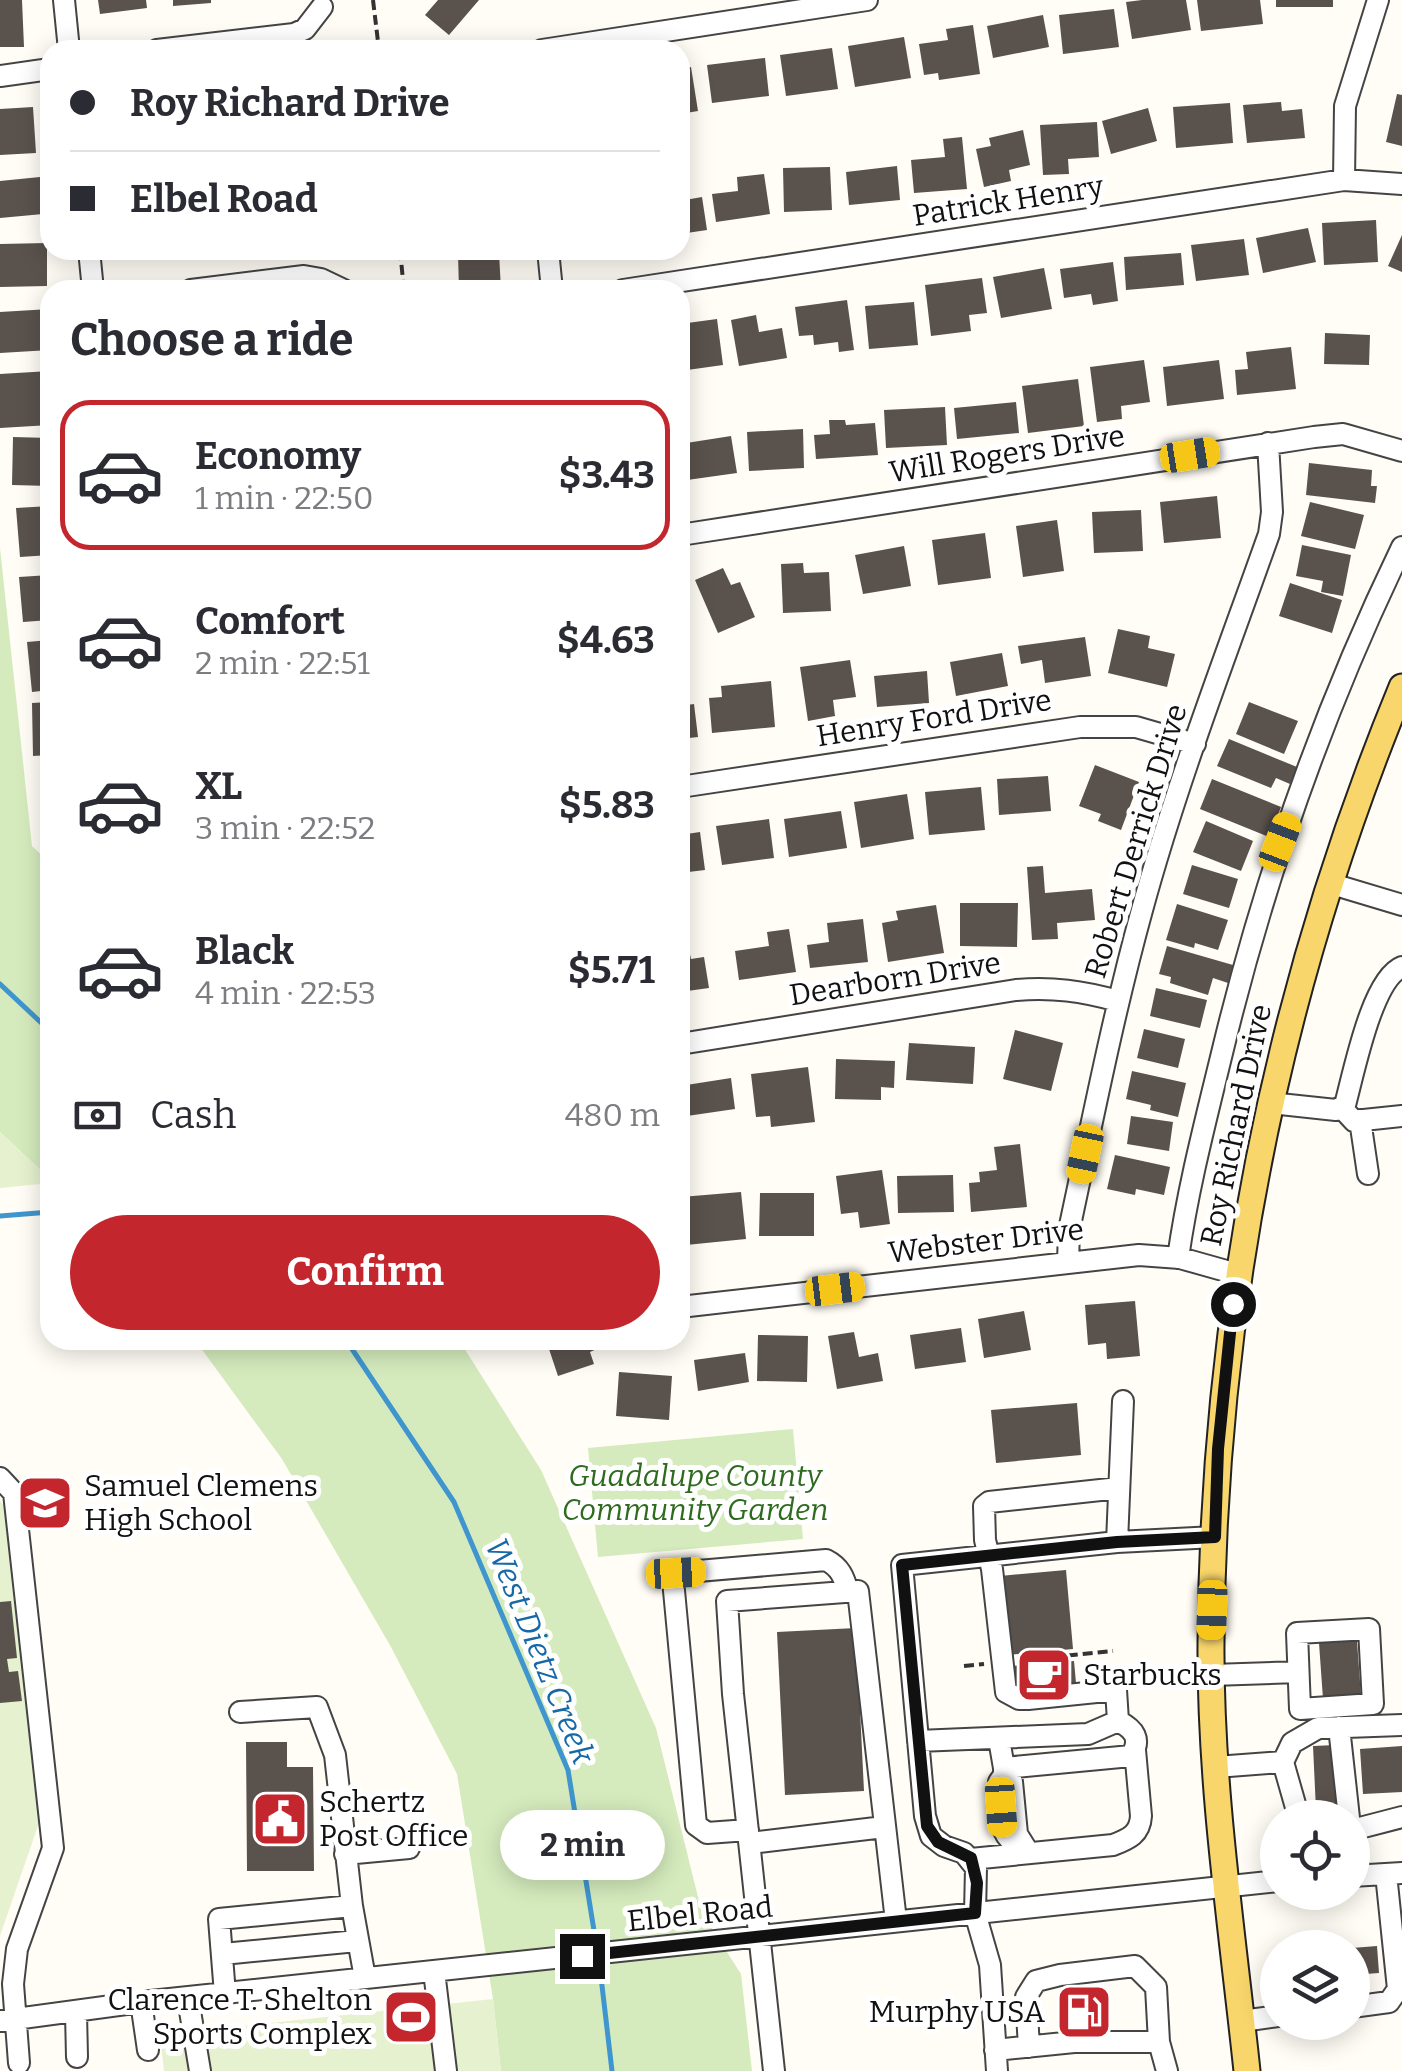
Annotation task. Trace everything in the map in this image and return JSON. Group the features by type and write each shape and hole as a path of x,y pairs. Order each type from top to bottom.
{"main road":[{"name":"Roy Richard Drive","path":"1247,2071 1216,1766 1212,1675 1220,1436 1237,1274 1292,1013 1380,740 1402,687"}],"street":[{"path":"64,0 68,40"},
{"path":"602,40 818,4 867,0"},
{"path":"1344,180 1346,106 1378,0"},
{"path":"243,40 294,34 305,29 322,7"},
{"path":"0,76 40,70"},
{"name":"Patrick Henry","path":"689,280 1344,180 1402,184"},
{"path":"272,280 304,276 321,280"},
{"name":"Will Rogers Drive","path":"690,534 1343,434 1402,451"},
{"name":"Robert Derrick Drive","path":"1068,1262 1069,1230 1118,1001 1157,859 1269,534 1272,512 1268,443"},
{"path":"1178,1258 1197,1151 1270,872 1356,647 1402,547"},
{"name":"Henry Ford Drive","path":"690,785 1080,727 1136,727 1195,744"},
{"path":"1332,884 1402,905"},
{"path":"1270,1103 1336,1110 1344,1105 1378,994 1391,972 1402,967"},
{"name":"Dearborn Drive","path":"690,1042 1016,990 1053,987 1118,1001"},
{"path":"1340,1107 1354,1121 1402,1116"},
{"path":"1360,1120 1368,1174"},
{"name":"Webster Drive","path":"690,1306 1139,1255 1178,1258 1237,1274"},
{"path":"1117,1542 1123,1401"},
{"path":"0,1478 14,1493 53,1848 17,1949 8,2020 18,2063"},
{"path":"1118,1721 1116,1690 1019,1699 1006,1692 984,1506 989,1502 1120,1488"},
{"path":"918,1741 1088,1734 1118,1721 1135,1733 1141,1816 1129,1840 1113,1845 971,1858 931,1836 926,1816 918,1741 902,1565 1117,1542 1215,1537"},
{"path":"848,1592 843,1576 826,1560 676,1573 673,1580 682,1697 696,1824 707,1833 749,1836 884,1827"},
{"path":"774,2071 733,1694 728,1601 858,1592 896,1921"},
{"path":"1369,1630 1374,1704 1300,1708 1298,1672 1297,1633 1369,1630"},
{"path":"1212,1675 1298,1672"},
{"path":"240,1712 318,1707 335,1755 352,1906 365,1978"},
{"path":"1294,1800 1283,1762 1292,1743 1318,1728 1402,1725"},
{"path":"1339,1727 1347,1800"},
{"path":"999,1739 1004,1772 999,1782 1002,1832 1008,1842 1028,1852"},
{"path":"1004,1772 1131,1756 1134,1750"},
{"path":"1216,1766 1283,1762"},
{"path":"1370,1826 1402,1818"},
{"path":"346,1854 409,1848"},
{"path":"971,1858 977,1883 975,1913 990,1965 996,2060 1028,2046 1159,2042"},
{"path":"1370,2004 1388,2002 1398,1989 1394,1874"},
{"name":"Elbel Road","path":"8,2020 141,2002 1260,1883"},
{"path":"225,1994 218,1919 352,1906"},
{"path":"223,1954 358,1942"},
{"path":"1028,2046 1026,1997 1036,1982 1060,1975 1135,1966 1156,1987 1159,2042 1168,2071"},
{"path":"434,1971 446,2071"},
{"path":"188,1999 200,2071"},
{"path":"141,2002 148,2050"},
{"path":"76,2012 77,2057"},
{"path":"1242,2021 1260,2018"}],"path":[{"path":"374,0 378,40"},
{"path":"964,1666 1113,1651"}],"green space":[{"path":"0,548 32,846 40,854 40,1170 0,1132"},
{"path":"0,1132 40,1170 40,1184 0,1188"},
{"path":"202,1350 465,1350 541,1470 656,1728 702,1913 741,1974 752,2071 501,2071 457,1774 391,1647 282,1459"},
{"name":"Guadalupe County Community Garden","path":"793,1429 803,1539 598,1557 588,1448"},
{"path":"0,1501 4,1505 41,1817 0,1936"},
{"name":"Clarence T. Shelton Sports Complex","path":"493,1999 501,2071 164,2071 160,2035"}],"building":[{"path":"0,0 22,0 24,47 0,47"},
{"path":"98,0 146,0 147,8 100,14"},
{"path":"173,0 211,0 211,3 173,6"},
{"path":"438,0 479,0 449,35 425,15"},
{"path":"1186,0 1191,30 1132,39 1126,2"},
{"path":"1197,0 1260,0 1263,24 1201,31"},
{"path":"1276,0 1333,0 1333,7 1276,7"},
{"path":"1114,9 1119,47 1063,54 1059,15"},
{"path":"1043,15 1049,47 993,58 987,26"},
{"path":"973,25 980,74 939,80 938,73 924,75 919,44 948,40 946,29"},
{"path":"904,37 911,78 855,87 848,46"},
{"path":"832,48 838,89 786,96 780,55"},
{"path":"765,58 769,96 712,103 707,65"},
{"path":"690,67 698,111 690,112"},
{"path":"1397,94 1402,95 1402,146 1386,142"},
{"path":"1281,102 1282,111 1302,109 1305,138 1247,143 1243,105"},
{"path":"1230,103 1233,143 1176,148 1173,107"},
{"path":"33,107 36,153 0,155 0,109"},
{"path":"1148,108 1157,141 1111,154 1102,121"},
{"path":"1097,122 1099,157 1068,159 1069,174 1043,175 1040,125"},
{"path":"1023,130 1030,165 1009,170 1011,181 984,187 976,149 991,146 989,138"},
{"path":"962,137 967,189 914,193 911,160 945,157 943,139"},
{"path":"897,166 900,200 849,205 846,172"},
{"path":"830,167 832,210 784,212 783,168"},
{"path":"764,174 770,214 716,222 712,194 738,191 737,177"},
{"path":"40,177 40,214 0,218 0,181"},
{"path":"702,197 707,230 690,233 690,199"},
{"path":"1376,220 1378,262 1324,265 1322,223"},
{"path":"1308,228 1316,262 1263,273 1256,238"},
{"path":"1402,235 1402,272 1388,266"},
{"path":"1244,239 1249,275 1196,281 1191,245"},
{"path":"40,243 40,260 47,260 47,280 40,280 40,286 0,287 0,244"},
{"path":"1181,253 1184,285 1126,290 1124,257"},
{"path":"458,260 499,260 500,280 459,280"},
{"path":"1113,262 1118,301 1093,305 1091,294 1064,298 1060,269"},
{"path":"1044,268 1052,309 1001,318 993,277"},
{"path":"982,278 987,313 969,315 971,331 931,336 925,285"},
{"path":"847,300 854,350 839,352 838,342 814,345 813,335 799,336 795,307"},
{"path":"914,302 918,345 869,349 865,306"},
{"path":"40,310 40,351 0,353 0,312"},
{"path":"756,315 759,332 782,328 787,358 739,366 731,320"},
{"path":"717,319 723,365 690,370 690,323"},
{"path":"1325,333 1370,335 1369,365 1324,364"},
{"path":"1291,347 1296,389 1237,395 1235,370 1248,369 1246,352"},
{"path":"1144,360 1150,402 1121,406 1122,419 1097,422 1090,367"},
{"path":"1219,360 1224,399 1167,406 1163,367"},
{"path":"40,372 40,426 0,428 0,374"},
{"path":"1078,379 1084,426 1028,433 1022,386"},
{"path":"1016,402 1019,433 957,439 954,408"},
{"path":"945,407 947,445 886,448 884,410"},
{"path":"829,420 845,420 846,425 875,423 878,455 816,459 814,435 830,434"},
{"path":"803,429 804,468 749,471 747,432"},
{"path":"731,436 737,473 690,480 690,442"},
{"path":"13,437 40,438 40,486 12,485"},
{"path":"1309,463 1372,470 1371,486 1377,486 1375,503 1306,495"},
{"path":"1217,496 1221,538 1164,543 1160,502"},
{"path":"1310,502 1364,515 1355,549 1301,536"},
{"path":"40,507 40,556 20,557 16,508"},
{"path":"1141,510 1143,551 1094,553 1092,512"},
{"path":"1057,520 1064,571 1023,577 1016,526"},
{"path":"985,533 991,578 938,585 932,540"},
{"path":"1302,545 1351,555 1343,596 1321,592 1323,581 1296,576"},
{"path":"904,546 911,586 863,594 855,555"},
{"path":"803,563 804,573 829,572 831,611 783,613 781,564"},
{"path":"723,568 731,585 740,582 755,617 718,633 695,580"},
{"path":"40,576 40,621 23,622 19,577"},
{"path":"1290,583 1342,600 1332,633 1279,616"},
{"path":"1118,629 1150,636 1148,648 1175,654 1167,687 1108,673"},
{"path":"1085,637 1091,676 1045,683 1042,660 1021,664 1018,646"},
{"path":"40,641 40,691 32,692 27,642"},
{"path":"1002,653 1008,686 956,696 950,662"},
{"path":"850,660 856,697 833,700 835,716 808,721 800,667"},
{"path":"927,671 929,703 877,707 874,676"},
{"path":"771,681 775,727 712,733 709,698 722,697 721,686"},
{"path":"1249,702 1298,721 1284,754 1236,734"},
{"path":"32,703 40,703 40,756 33,756"},
{"path":"694,704 698,737 690,738 690,705"},
{"path":"1229,739 1297,767 1290,784 1276,778 1271,788 1217,766"},
{"path":"1095,765 1139,782 1121,830 1098,821 1101,814 1079,806"},
{"path":"1048,776 1051,811 999,815 997,779"},
{"path":"1212,779 1281,807 1269,837 1200,809"},
{"path":"981,787 985,830 929,835 925,792"},
{"path":"907,794 914,839 861,848 854,802"},
{"path":"841,811 847,848 789,857 784,819"},
{"path":"769,819 774,858 722,865 716,826"},
{"path":"1206,821 1253,841 1241,871 1193,852"},
{"path":"700,832 705,870 690,872 690,834"},
{"path":"1192,865 1238,879 1229,908 1183,894"},
{"path":"1043,866 1045,893 1092,889 1095,920 1057,923 1058,939 1032,940 1027,867"},
{"path":"960,903 1018,903 1017,947 960,946"},
{"path":"1177,904 1228,920 1218,950 1166,940"},
{"path":"936,905 944,953 888,962 882,923 898,920 896,911"},
{"path":"863,919 868,962 810,968 807,945 829,942 827,923"},
{"path":"789,929 796,972 739,980 735,951 769,946 767,932"},
{"path":"1167,946 1233,965 1228,983 1213,978 1208,995 1170,983 1171,977 1159,974"},
{"path":"690,954 691,959 704,957 709,988 690,991"},
{"path":"1156,988 1207,1000 1200,1028 1150,1016"},
{"path":"1144,1029 1185,1039 1178,1068 1137,1058"},
{"path":"1015,1030 1063,1043 1051,1091 1003,1079"},
{"path":"909,1043 975,1047 973,1084 906,1080"},
{"path":"836,1059 895,1061 894,1088 881,1087 881,1100 835,1099"},
{"path":"808,1067 815,1122 771,1127 770,1116 756,1117 751,1074"},
{"path":"1132,1071 1186,1083 1178,1117 1126,1099"},
{"path":"731,1078 735,1109 690,1116 690,1084"},
{"path":"1131,1116 1173,1122 1169,1151 1127,1144"},
{"path":"1020,1144 1027,1207 971,1212 969,1183 980,1182 979,1172 997,1170 994,1147"},
{"path":"1115,1155 1170,1167 1164,1195 1136,1189 1135,1195 1107,1189"},
{"path":"882,1170 890,1224 860,1228 858,1212 841,1214 836,1176"},
{"path":"953,1175 954,1212 898,1213 897,1176"},
{"path":"741,1192 746,1239 690,1245 690,1196"},
{"path":"760,1193 814,1193 814,1236 759,1236"},
{"path":"1135,1301 1140,1356 1107,1359 1106,1343 1088,1345 1085,1305"},
{"path":"1024,1311 1031,1350 984,1358 978,1319"},
{"path":"961,1328 966,1362 915,1369 910,1335"},
{"path":"854,1332 859,1357 878,1353 883,1381 837,1389 828,1336"},
{"path":"758,1335 808,1336 807,1382 757,1381"},
{"path":"549,1350 594,1350 590,1352 594,1364 558,1376"},
{"path":"745,1353 749,1382 698,1391 694,1360"},
{"path":"619,1372 672,1376 669,1420 616,1416"},
{"path":"1077,1403 1081,1455 996,1463 991,1410"},
{"path":"1066,1570 1073,1649 1007,1655 1000,1576"},
{"path":"11,1601 17,1658 7,1659 9,1672 18,1671 22,1701 0,1703 0,1602"},
{"path":"856,1628 864,1791 785,1795 777,1632"},
{"path":"1357,1641 1361,1696 1323,1699 1319,1643"},
{"name":"Starbucks","path":"1074,1661 1076,1683 1014,1688 1012,1666"},
{"name":"Schertz Post Office","path":"246,1742 287,1742 287,1767 313,1767 314,1871 247,1871"},
{"path":"1336,1745 1339,1800 1316,1800 1313,1746"},
{"path":"1402,1746 1402,1792 1363,1794 1360,1749"},
{"path":"1377,1946 1379,1973 1370,1974 1370,1947"}],"waterway":[{"name":"West Dietz Creek","path":"0,984 40,1022"},
{"path":"0,1216 40,1213"},
{"name":"West Dietz Creek","path":"353,1350 454,1502 568,1770 597,1949"},
{"name":"West Dietz Creek","path":"599,1960 612,2071"}],"place":[{"name":"Samuel Clemens High School","path":"45,1503"},
{"name":"Starbucks","path":"1044,1675"},
{"name":"Schertz Post Office","path":"280,1819"},
{"name":"Murphy USA","path":"1084,2012"},
{"name":"Clarence T. Shelton Sports Complex","path":"411,2017"}],"route":[{"path":"582,1956 975,1913 976,1868 971,1858 938,1842 927,1826 902,1565 1117,1542 1215,1537 1218,1449 1233,1304"}]}
